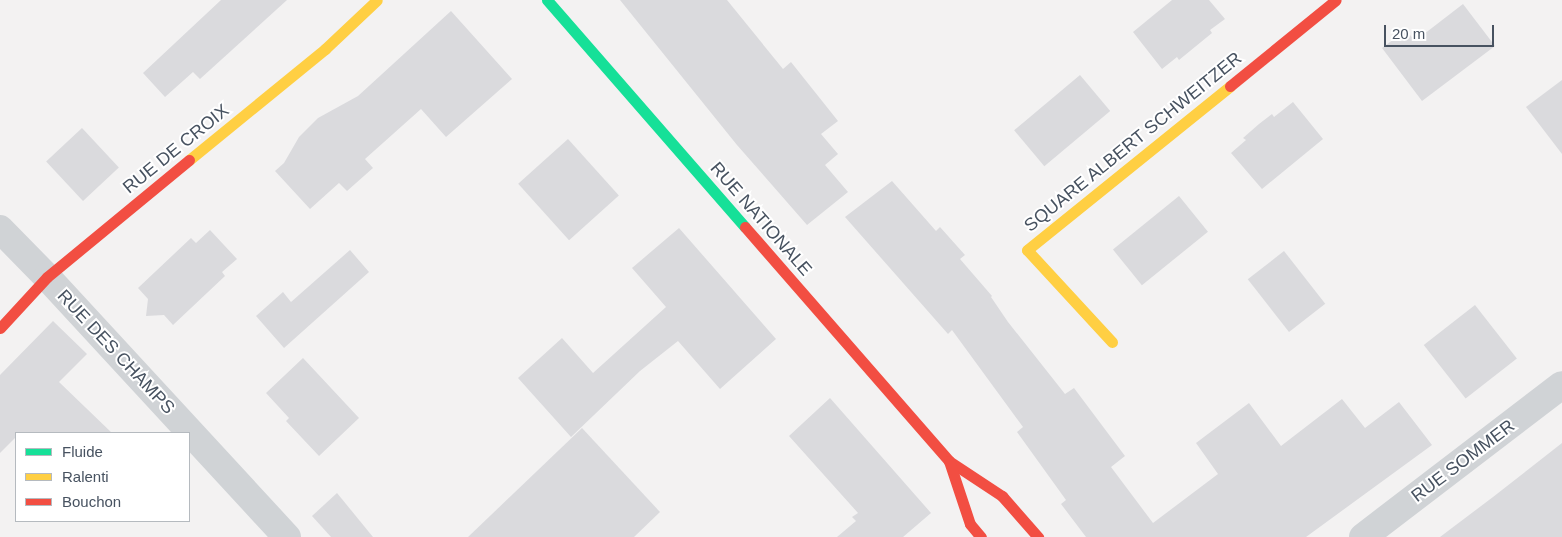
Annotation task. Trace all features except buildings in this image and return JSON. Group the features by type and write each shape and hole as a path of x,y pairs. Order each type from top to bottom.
{"street":[{"name":"RUE DE CROIX","path":"0,328 47,277 325,49 378,0"},
{"name":"RUE NATIONALE","path":"547,0 949,461 1002,496 1038,537"},
{"name":"SQUARE ALBERT SCHWEITZER","path":"1112,342 1027,250 1336,0"},
{"name":"RUE DES CHAMPS","path":"0,229 47,277 287,537"},
{"name":"RUE SOMMER","path":"1363,537 1562,386"},
{"name":"RUE NATIONALE","path":"949,461 970,524 981,537"}],"traffic: fast":[{"path":"547,0 745,227"}],"traffic: slow":[{"path":"189,160 325,49 377,0"},
{"path":"1112,342 1027,250 1230,86"}],"traffic: jam":[{"path":"1230,86 1336,0"},
{"path":"0,328 47,277 189,160"},
{"path":"745,227 949,461 1002,496 1038,537"},
{"path":"949,461 970,524 981,537"}]}
